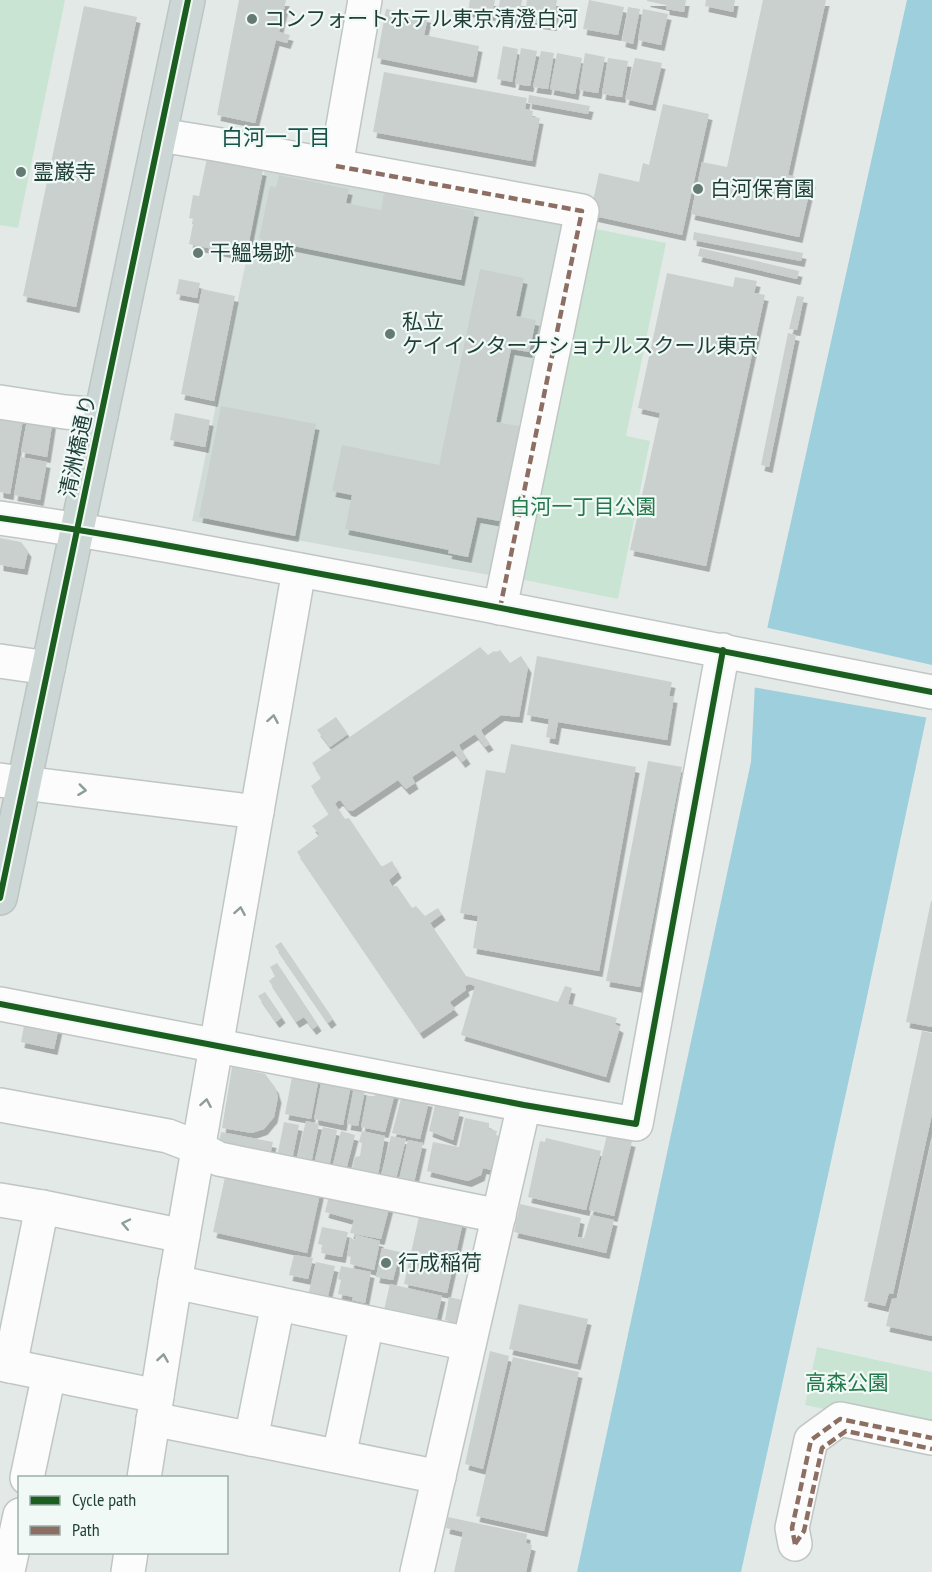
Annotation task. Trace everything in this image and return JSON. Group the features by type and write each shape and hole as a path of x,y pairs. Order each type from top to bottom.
{"main road":[{"name":"清洲橋通り","path":"0,898 12,781 48,668 188,0"}],"street":[{"path":"336,166 365,0"},
{"path":"160,135 582,211 500,608"},
{"path":"0,402 101,415"},
{"path":"0,518 77,529 299,570 932,692"},
{"path":"144,1476 175,1282 299,570"},
{"path":"0,1004 525,1105 636,1124 723,650"},
{"path":"0,661 48,668"},
{"path":"12,781 257,812"},
{"path":"417,1572 525,1105"},
{"path":"0,1106 168,1136 199,1148 219,1159 499,1216"},
{"path":"0,1200 183,1236"},
{"path":"42,1207 5,1365 49,1374 251,1439 439,1477"},
{"path":"175,1282 470,1344"},
{"path":"251,1439 278,1304"},
{"path":"339,1456 367,1323"},
{"path":"27,1476 49,1374"},
{"path":"932,1438 840,1419 811,1440 792,1528 795,1544 804,1531 822,1448 830,1442 846,1431 932,1449"},
{"path":"7,1570 18,1523"},
{"path":"128,1572 131,1554"}],"shaded area":[{"name":"私立 ケイインターナショナルスクール東京","path":"267,160 572,217 500,577 192,521"}],"green space":[{"name":"霊巌寺","path":"0,0 65,0 18,228 0,225"},
{"name":"白河一丁目公園","path":"586,227 666,243 626,436 650,441 618,599 515,578"},
{"name":"高森公園","path":"817,1347 932,1372 932,1432 805,1405"}],"water":[{"path":"907,0 932,0 932,691 741,1572 577,1572 751,762 755,683"}],"pier":[{"path":"764,627 932,665 932,706 929,718 752,687"}],"building":[{"path":"239,0 286,0 279,32 290,35 287,43 276,40 255,123 217,115"},
{"path":"470,0 495,0 492,15 468,11"},
{"path":"500,0 522,0 519,20 497,17"},
{"path":"527,0 557,0 553,25 524,21"},
{"path":"589,0 624,7 618,35 583,29"},
{"path":"647,0 686,0 684,12 666,9 666,5"},
{"path":"706,0 735,0 733,12 705,6"},
{"path":"763,0 826,0 788,175 812,181 799,237 691,214 702,162 727,167"},
{"path":"84,6 137,17 76,307 23,296"},
{"path":"628,7 640,9 633,44 622,41"},
{"path":"386,9 428,17 424,35 479,46 473,77 377,58"},
{"path":"643,9 668,14 661,45 638,40"},
{"path":"503,46 518,49 512,82 497,79"},
{"path":"521,48 537,51 530,86 515,84"},
{"path":"541,51 554,53 548,89 533,87"},
{"path":"557,53 582,58 575,94 550,89"},
{"path":"585,53 605,57 598,93 579,90"},
{"path":"608,58 628,61 622,97 602,94"},
{"path":"635,58 662,63 652,105 625,99"},
{"path":"384,72 527,98 525,109 533,111 532,117 540,118 532,161 373,132"},
{"path":"529,95 590,106 588,114 528,103"},
{"path":"663,104 709,114 682,235 590,215 599,173 639,182 643,163 649,165"},
{"path":"207,158 263,170 246,256 189,244 194,219 189,218 193,195 199,196"},
{"path":"279,175 349,189 346,203 381,210 384,193 475,211 461,280 259,239 270,186 276,187"},
{"path":"694,232 803,253 801,261 693,240"},
{"path":"700,248 799,271 797,279 698,256"},
{"path":"480,269 524,278 516,316 536,320 529,352 511,349 496,422 524,427 505,522 477,517 468,557 448,553 449,550 345,529 352,495 332,491 342,445 439,465"},
{"path":"667,273 733,287 735,277 757,281 754,293 765,295 706,566 630,550 660,413 638,408"},
{"path":"179,279 200,283 197,298 176,294"},
{"path":"202,289 235,296 214,401 181,394"},
{"path":"797,296 804,297 797,330 789,329"},
{"path":"788,333 796,335 769,467 761,465"},
{"path":"221,406 316,424 295,536 199,517"},
{"path":"175,413 210,420 205,447 170,440"},
{"path":"0,414 24,414 10,494 0,492"},
{"path":"28,415 53,419 47,457 21,452"},
{"path":"21,457 47,462 40,500 14,495"},
{"path":"0,538 21,542 28,551 24,569 0,565"},
{"path":"480,647 488,655 500,650 510,663 521,656 528,667 519,717 501,715 481,731 490,744 485,747 475,734 459,746 467,758 462,762 453,750 412,777 415,783 406,789 398,780 352,811 348,810 339,800 335,804 345,819 349,818 381,866 392,861 398,872 389,880 392,886 397,886 412,908 416,906 425,916 438,908 442,914 430,923 466,976 558,1002 565,986 572,988 568,1004 617,1018 615,1024 620,1027 606,1077 461,1035 475,986 469,984 465,986 466,990 451,1001 455,1009 420,1033 297,852 318,836 319,834 312,826 329,814 311,786 321,777 312,763"},
{"path":"537,656 672,682 669,696 674,697 667,740 558,722 555,739 546,737 549,719 527,715"},
{"path":"336,717 348,734 330,747 317,730"},
{"path":"511,744 636,767 599,971 473,948 478,916 460,913 486,770 505,773"},
{"path":"648,761 682,767 640,987 606,981"},
{"path":"932,901 932,1027 906,1022"},
{"path":"281,942 333,1019 328,1023 275,946"},
{"path":"277,963 318,1025 313,1029 304,1017 296,1022 269,981 275,976 270,967"},
{"path":"265,992 282,1017 276,1022 258,996"},
{"path":"26,1015 60,1022 54,1049 21,1042"},
{"path":"922,1031 932,1033 932,1114 893,1294 889,1293 885,1306 864,1301"},
{"path":"232,1067 265,1074 275,1087 278,1097 274,1117 264,1129 252,1133 222,1128"},
{"path":"293,1072 319,1077 311,1119 285,1114"},
{"path":"322,1078 351,1085 343,1125 314,1119"},
{"path":"354,1087 365,1090 358,1126 347,1124"},
{"path":"378,1088 395,1093 385,1132 361,1127 367,1096 375,1096"},
{"path":"402,1095 429,1101 420,1139 392,1133"},
{"path":"435,1106 460,1111 453,1140 429,1131"},
{"path":"465,1118 489,1123 489,1129 497,1131 496,1135 499,1136 496,1151 500,1153 496,1171 483,1168 481,1175 468,1181 427,1171 433,1142 459,1147"},
{"path":"306,1121 319,1124 311,1164 296,1162"},
{"path":"284,1122 299,1125 292,1160 277,1157"},
{"path":"323,1127 337,1130 329,1167 314,1164"},
{"path":"341,1131 355,1135 345,1174 332,1169"},
{"path":"362,1131 385,1136 378,1175 352,1169 355,1157 360,1156 362,1143 359,1142"},
{"path":"221,1132 273,1142 270,1155 219,1145"},
{"path":"607,1135 632,1141 614,1216 589,1210"},
{"path":"391,1136 406,1139 396,1179 381,1175"},
{"path":"546,1138 601,1151 586,1210 528,1197 540,1141 545,1142"},
{"path":"408,1140 423,1143 413,1187 398,1184"},
{"path":"931,1142 932,1336 886,1326 892,1299 897,1298"},
{"path":"227,1168 321,1189 307,1253 213,1232"},
{"path":"331,1188 360,1195 358,1204 361,1194 391,1201 381,1239 350,1233 354,1220 325,1212"},
{"path":"520,1204 581,1218 578,1237 584,1238 591,1215 614,1220 606,1253 514,1232"},
{"path":"420,1212 463,1222 447,1293 404,1284"},
{"path":"322,1227 348,1232 342,1257 321,1253 323,1245 318,1244"},
{"path":"356,1235 380,1241 374,1270 350,1264 351,1257 347,1256 350,1238 355,1240"},
{"path":"382,1248 400,1252 393,1280 376,1277"},
{"path":"294,1255 313,1258 308,1279 289,1275"},
{"path":"316,1262 335,1266 327,1300 308,1296"},
{"path":"341,1266 371,1272 365,1303 352,1300 353,1297 338,1294"},
{"path":"390,1284 442,1296 436,1322 384,1310"},
{"path":"449,1297 466,1301 458,1324 445,1320"},
{"path":"519,1304 588,1319 577,1364 509,1349"},
{"path":"490,1351 509,1356 483,1469 465,1464"},
{"path":"513,1357 579,1372 544,1531 476,1516"},
{"path":"448,1517 527,1534 526,1543 532,1545 526,1572 454,1572 463,1532 446,1528"}],"marked path":[{"path":"336,166 582,211 500,608"},
{"path":"795,1544 792,1528 811,1440 840,1419 932,1438"},
{"path":"795,1544 804,1531 822,1448 846,1431 932,1449"}],"cycle path":[{"path":"0,898 188,0"},
{"path":"0,518 235,558 932,692"},
{"path":"0,1004 524,1105 636,1124 723,650"}],"place":[{"name":"コンフォートホテル東京清澄白河","path":"252,19"},
{"name":"霊巌寺","path":"21,172"},
{"name":"白河保育園","path":"698,189"},
{"name":"干鰮場跡","path":"198,253"},
{"name":"私立 ケイインターナショナルスクール東京","path":"390,334"},
{"name":"行成稲荷","path":"386,1263"}],"district":[{"name":"白河一丁目","path":"276,137"}]}
